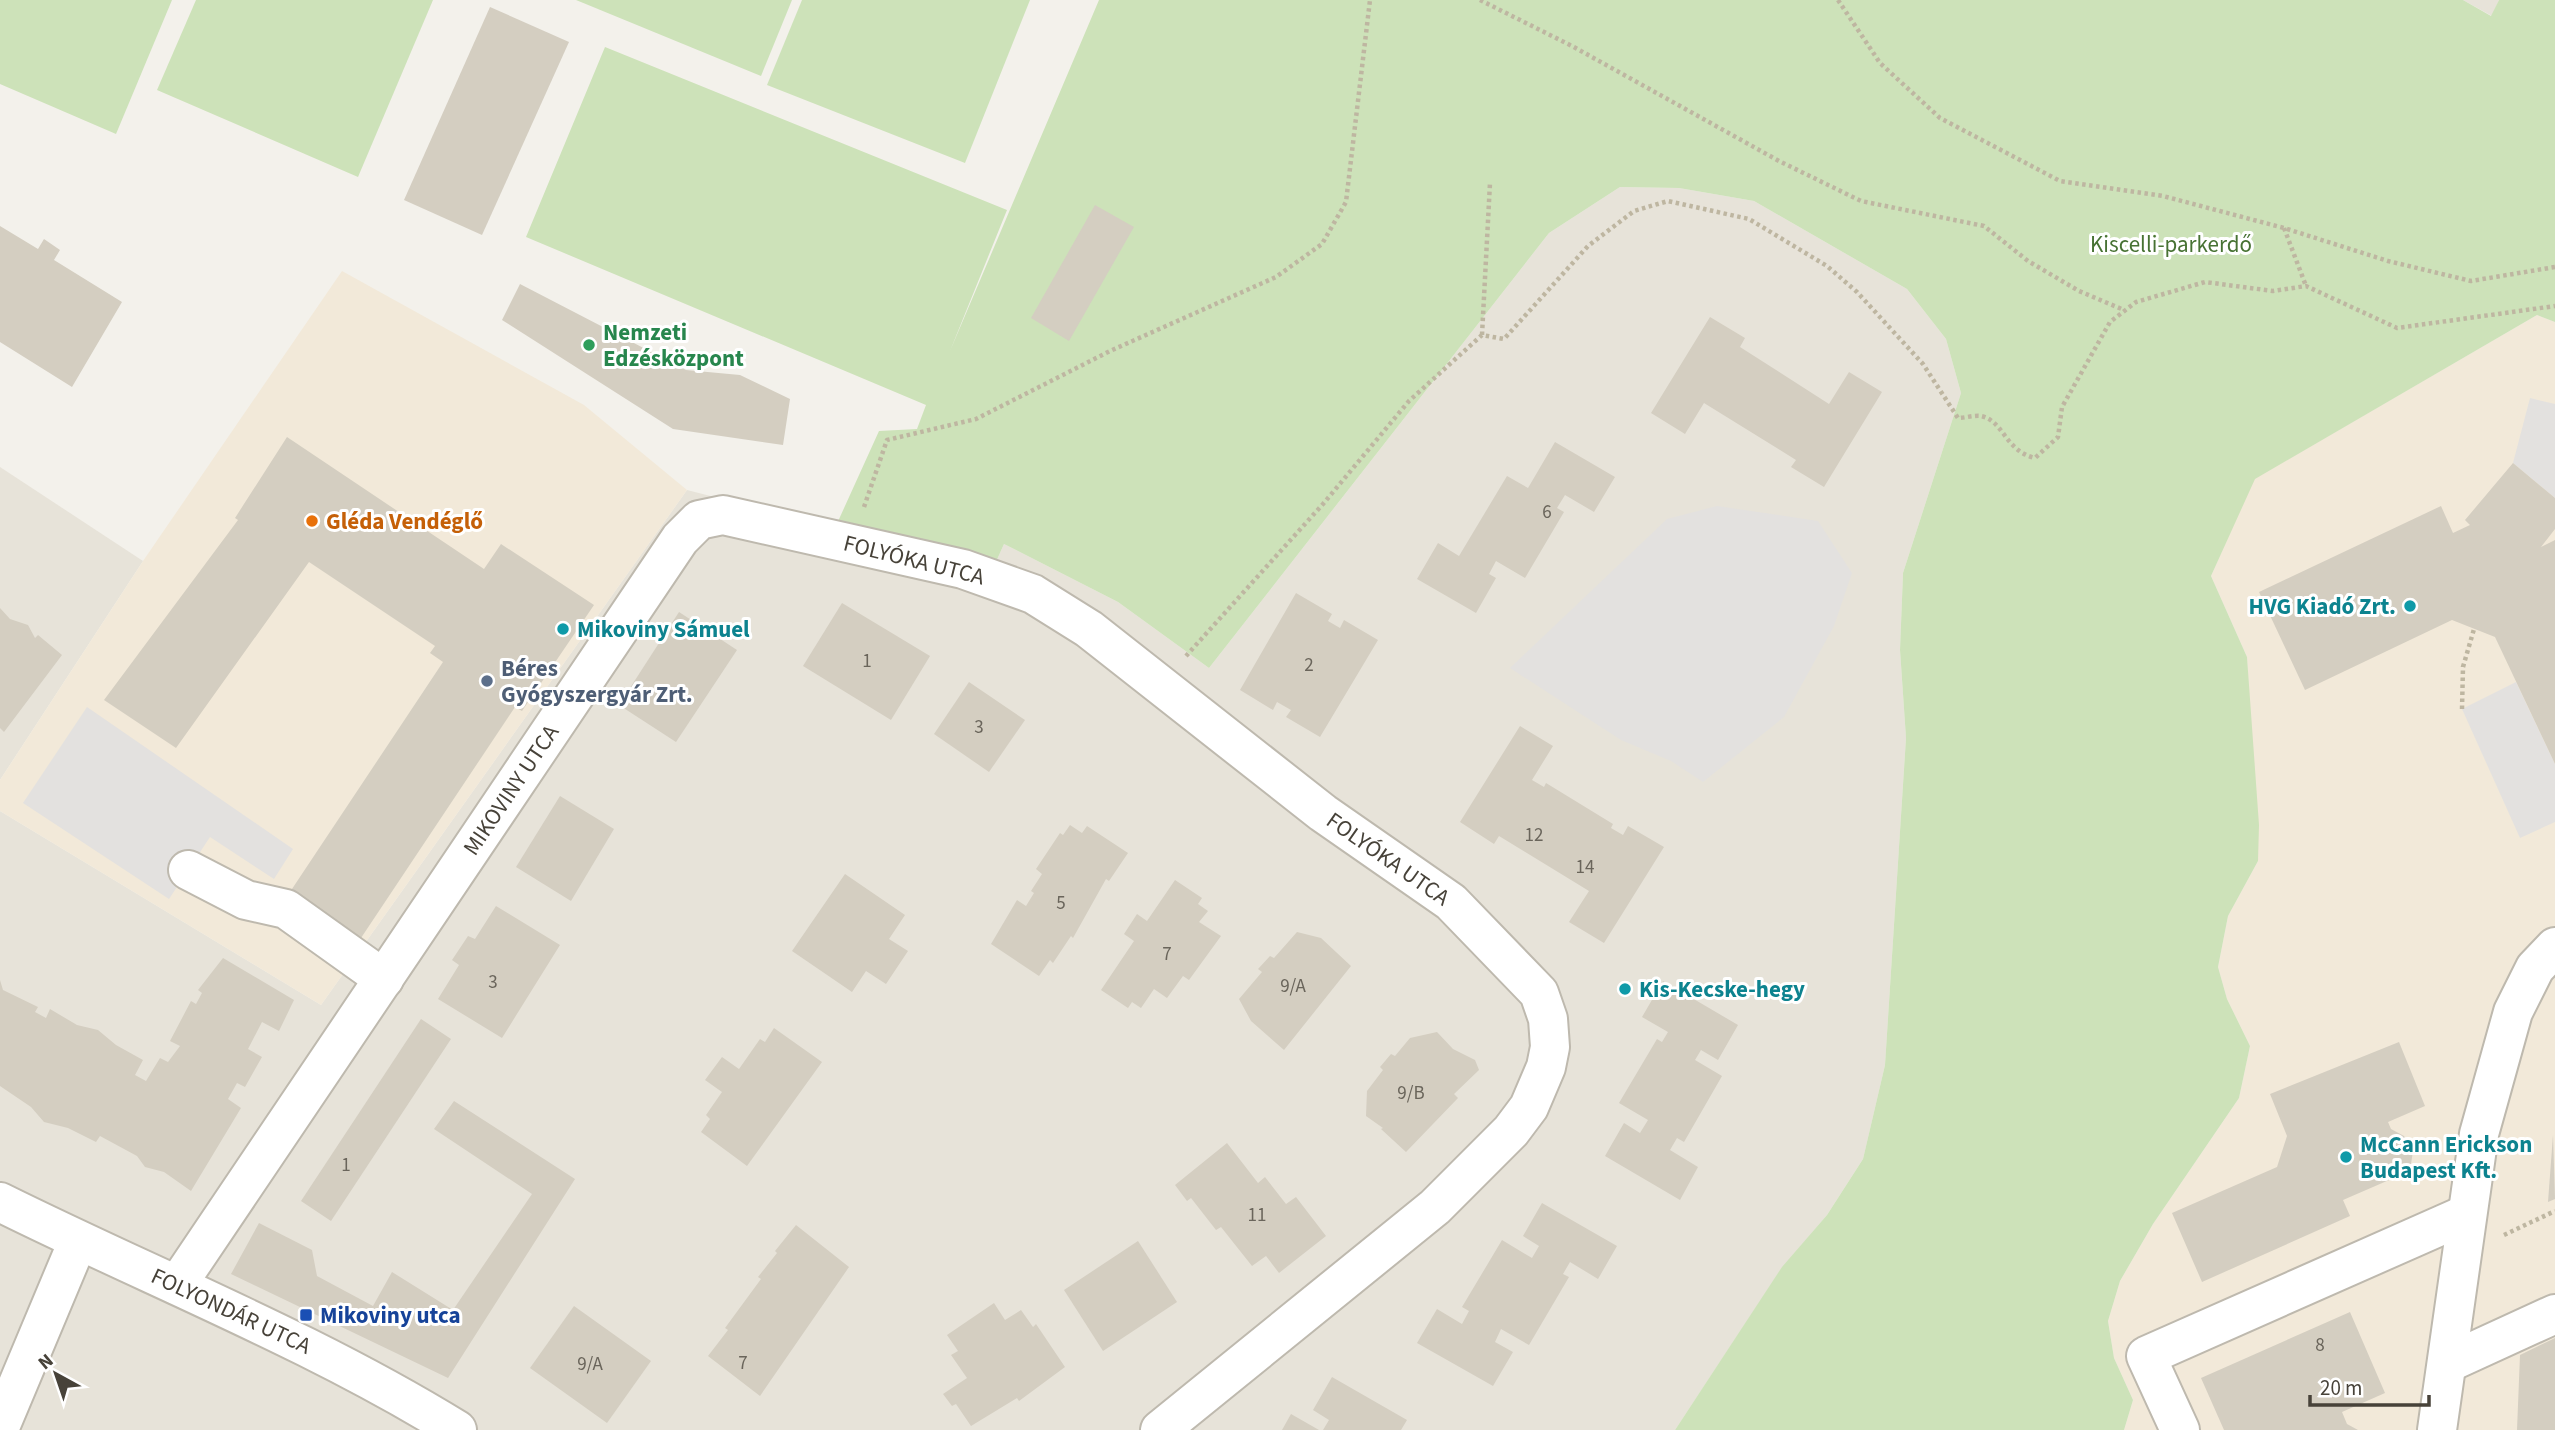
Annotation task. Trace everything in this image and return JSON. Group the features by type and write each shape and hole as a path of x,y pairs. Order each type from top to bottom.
{"street":[{"name":"FOLYÓKA UTCA","path":"681,539 699,520 723,515 963,569 1033,594 1089,629 1207,725 1323,813 1451,902 1539,993 1548,1019 1550,1047 1546,1068 1529,1107 1511,1131 1458,1186 1160,1430"},
{"name":"MIKOVINY UTCA","path":"177,1285 681,539"},
{"path":"188,870 246,900 286,909 384,979"},
{"path":"2437,1430 2479,1134 2513,1012 2535,968 2555,947"},
{"name":"FOLYONDÁR UTCA","path":"0,1202 78,1241 287,1336 405,1398 457,1430"},
{"path":"2312,1255 2469,1202"},
{"path":"2180,1430 2146,1356 2469,1202"},
{"path":"0,1427 78,1241"},
{"path":"2448,1363 2555,1314"}],"path":[{"path":"852,544 887,440 976,419 1110,351 1276,278 1322,244 1346,202 1370,0"},
{"path":"1480,0 1572,46 1779,161 1861,201 1984,226 2028,261 2079,291 2125,310"},
{"path":"1839,0 1880,63 1940,118 2060,181 2164,196 2284,228 2388,261 2471,281 2555,267"},
{"path":"1161,685 1323,504 1409,401 1482,335 1490,183"},
{"path":"1482,335 1504,338 1588,246 1633,211 1668,201 1749,219 1827,266 1857,292 1923,364 1958,418 1981,416 1996,425 2020,454 2035,458 2058,437 2062,407 2110,322 2136,302 2205,282 2273,291 2306,286 2397,328 2555,306"},
{"path":"2284,228 2306,286"},
{"path":"2462,709 2463,667 2474,629"}],"shaded area":[{"path":"2463,0 2499,0 2492,16"},
{"path":"1620,187 1679,188 1754,201 1907,289 1946,339 1961,393 1903,573 1900,650 1906,738 1885,1065 1863,1159 1827,1215 1782,1268 1675,1430 0,1430 0,811 321,1005 687,490 835,528 919,538 995,564 1004,544 1118,602 1209,668 1549,233"},
{"path":"342,271 584,405 687,490 321,1005 0,811 0,780 143,561"},
{"path":"2537,315 2555,322 2555,1430 2124,1430 2133,1400 2114,1358 2108,1321 2120,1281 2153,1224 2239,1098 2250,1046 2227,999 2218,967 2228,916 2258,861 2247,657 2211,576 2254,479"},
{"path":"2530,398 2555,404 2555,498 2513,463"},
{"path":"0,467 143,561 0,780"},
{"path":"1717,506 1818,521 1852,573 1834,626 1784,717 1703,782 1671,761 1621,740 1510,668 1667,519"},
{"path":"2516,682 2555,764 2555,822 2520,838 2462,709"},
{"path":"87,707 293,849 274,879 210,837 169,899 23,803"}],"green space":[{"path":"0,0 172,0 116,134 0,84"},
{"path":"196,0 433,0 358,177 157,90"},
{"path":"576,0 792,0 761,76"},
{"path":"802,0 1030,0 965,163 767,85"},
{"name":"Kiscelli-parkerdő","path":"1099,0 2463,0 2491,16 2499,0 2555,0 2555,322 2537,315 2255,479 2211,576 2247,657 2259,825 2258,861 2228,916 2218,967 2227,999 2250,1046 2239,1098 2153,1224 2120,1281 2108,1321 2114,1358 2133,1400 2124,1430 1675,1430 1782,1267 1827,1215 1863,1159 1885,1065 1906,738 1900,650 1903,573 1961,393 1946,339 1907,289 1754,201 1679,188 1620,187 1549,233 1209,668 1118,602 1004,544 995,564 919,538 835,528 879,431 917,429 926,405 526,237 605,47 1007,210 950,351"}],"building":[{"path":"490,7 569,42 482,235 404,200"},
{"path":"1095,205 1134,227 1069,341 1031,318"},
{"path":"0,226 38,249 44,239 60,250 54,260 122,302 72,387 0,342"},
{"name":"Nemzeti Edzésközpont","path":"520,284 686,370 740,375 790,399 783,445 673,429 502,320"},
{"path":"1710,317 1745,338 1740,347 1829,404 1849,372 1882,392 1824,487 1791,467 1796,460 1704,403 1685,434 1651,413"},
{"name":"Béres Gyógyszergyár Zrt.","path":"287,437 484,569 501,544 594,605 522,711 515,707 355,947 284,901 443,662 430,653 435,646 309,562 176,748 104,700 238,520 235,518"},
{"path":"1555,442 1615,477 1594,512 1565,495 1557,508 1564,512 1525,578 1496,561 1489,574 1496,578 1476,613 1417,579 1438,543 1459,556 1507,476 1528,488"},
{"name":"HVG Kiadó Zrt.","path":"2513,463 2555,498 2555,529 2541,547 2555,540 2555,764 2495,637 2452,620 2305,690 2259,592 2441,506 2453,533 2470,525 2465,520"},
{"path":"1296,593 1332,614 1328,621 1340,628 1344,620 1378,640 1320,737 1286,717 1291,710 1277,702 1273,710 1240,690"},
{"path":"842,603 930,656 891,720 803,666"},
{"path":"0,608 10,619 28,625 35,638 38,635 62,655 4,732 0,728"},
{"path":"679,612 737,650 676,742 619,705"},
{"path":"969,682 1025,720 989,772 934,734"},
{"path":"1520,726 1553,746 1532,780 1544,787 1546,783 1613,824 1611,828 1623,835 1628,826 1664,847 1604,943 1569,922 1589,891 1499,836 1494,844 1460,822"},
{"path":"560,796 614,829 571,901 516,867"},
{"path":"1070,825 1082,833 1087,826 1128,853 1109,881 1106,879 1073,938 1071,936 1053,963 1050,960 1039,976 991,944 1017,900 1026,906 1034,893 1031,891 1042,874 1036,869 1060,833 1063,835"},
{"path":"845,874 905,915 889,939 908,951 886,984 866,971 852,992 792,951"},
{"path":"1175,880 1202,898 1198,904 1208,911 1199,922 1221,936 1189,980 1183,976 1167,998 1154,989 1141,1008 1132,1002 1128,1008 1101,990 1134,941 1124,934 1137,914 1147,921"},
{"path":"496,906 560,945 502,1038 438,999 459,965 452,960 468,936 475,939"},
{"path":"1297,932 1321,938 1351,966 1284,1050 1251,1021 1239,999 1262,972 1258,969 1270,956 1274,958"},
{"path":"223,958 294,1000 279,1031 262,1022 248,1049 262,1057 245,1087 237,1083 228,1099 241,1108 191,1191 164,1172 145,1167 137,1156 100,1136 96,1142 68,1128 44,1122 31,1107 0,1086 0,980 3,990 38,1007 35,1012 46,1018 50,1009 77,1025 98,1030 116,1045 143,1060 135,1075 146,1081 160,1058 168,1062 180,1046 170,1041 191,1001 196,1004 202,993 198,990"},
{"path":"1663,981 1738,1025 1718,1060 1701,1050 1695,1060 1722,1076 1684,1142 1677,1138 1670,1150 1698,1167 1680,1200 1605,1156 1624,1123 1640,1133 1648,1120 1619,1103 1657,1039 1662,1042 1668,1032 1642,1017"},
{"path":"421,1019 451,1039 331,1221 301,1201"},
{"path":"774,1028 822,1062 747,1166 701,1132 710,1119 706,1115 722,1092 705,1080 722,1057 739,1069 760,1039 765,1042"},
{"path":"1437,1032 1453,1049 1475,1060 1479,1070 1454,1094 1458,1098 1406,1152 1381,1129 1383,1128 1366,1116 1367,1091 1383,1070 1380,1067 1391,1054 1395,1056 1410,1038"},
{"name":"McCann Erickson Budapest Kft.","path":"2399,1042 2425,1106 2388,1122 2391,1129 2404,1136 2413,1151 2411,1164 2403,1174 2343,1200 2350,1216 2202,1282 2172,1213 2277,1167 2287,1136 2270,1094"},
{"path":"454,1101 575,1179 448,1378 231,1274 259,1223 312,1250 317,1276 373,1306 392,1272 453,1310 532,1194 434,1129"},
{"path":"2553,1135 2555,1199 2548,1202"},
{"path":"1227,1143 1258,1183 1265,1177 1286,1204 1296,1197 1326,1236 1279,1273 1266,1256 1252,1266 1221,1227 1216,1230 1191,1198 1187,1201 1175,1185"},
{"path":"1542,1203 1617,1246 1598,1279 1570,1262 1563,1274 1569,1277 1529,1345 1501,1329 1495,1342 1513,1352 1493,1386 1417,1343 1437,1309 1462,1324 1469,1311 1462,1307 1502,1240 1532,1258 1539,1246 1523,1236"},
{"path":"796,1225 849,1267 760,1396 708,1356 761,1279 758,1277 777,1253 775,1251"},
{"path":"1138,1241 1177,1302 1103,1351 1064,1290"},
{"path":"994,1303 1005,1320 1021,1310 1033,1327 1036,1324 1065,1367 1019,1401 1017,1398 971,1426 956,1404 952,1406 943,1394 967,1378 951,1355 958,1351 947,1335"},
{"path":"574,1306 651,1361 607,1423 530,1368"},
{"path":"2350,1312 2385,1393 2342,1412 2347,1424 2358,1430 2224,1430 2201,1378"},
{"path":"2555,1338 2555,1430 2517,1430 2520,1355"},
{"path":"1332,1377 1407,1420 1401,1430 1323,1430 1329,1420 1313,1410"},
{"path":"1291,1414 1319,1430 1282,1430"}],"place":[{"name":"Nemzeti Edzésközpont","path":"589,345"},
{"name":"Gléda Vendéglő","path":"312,521"},
{"name":"HVG Kiadó Zrt.","path":"2410,606"},
{"name":"Mikoviny Sámuel","path":"563,629"},
{"name":"Béres Gyógyszergyár Zrt.","path":"487,681"},
{"name":"Kis-Kecske-hegy","path":"1625,989"},
{"name":"McCann Erickson Budapest Kft.","path":"2346,1157"},
{"name":"Mikoviny utca","path":"306,1315"}]}
